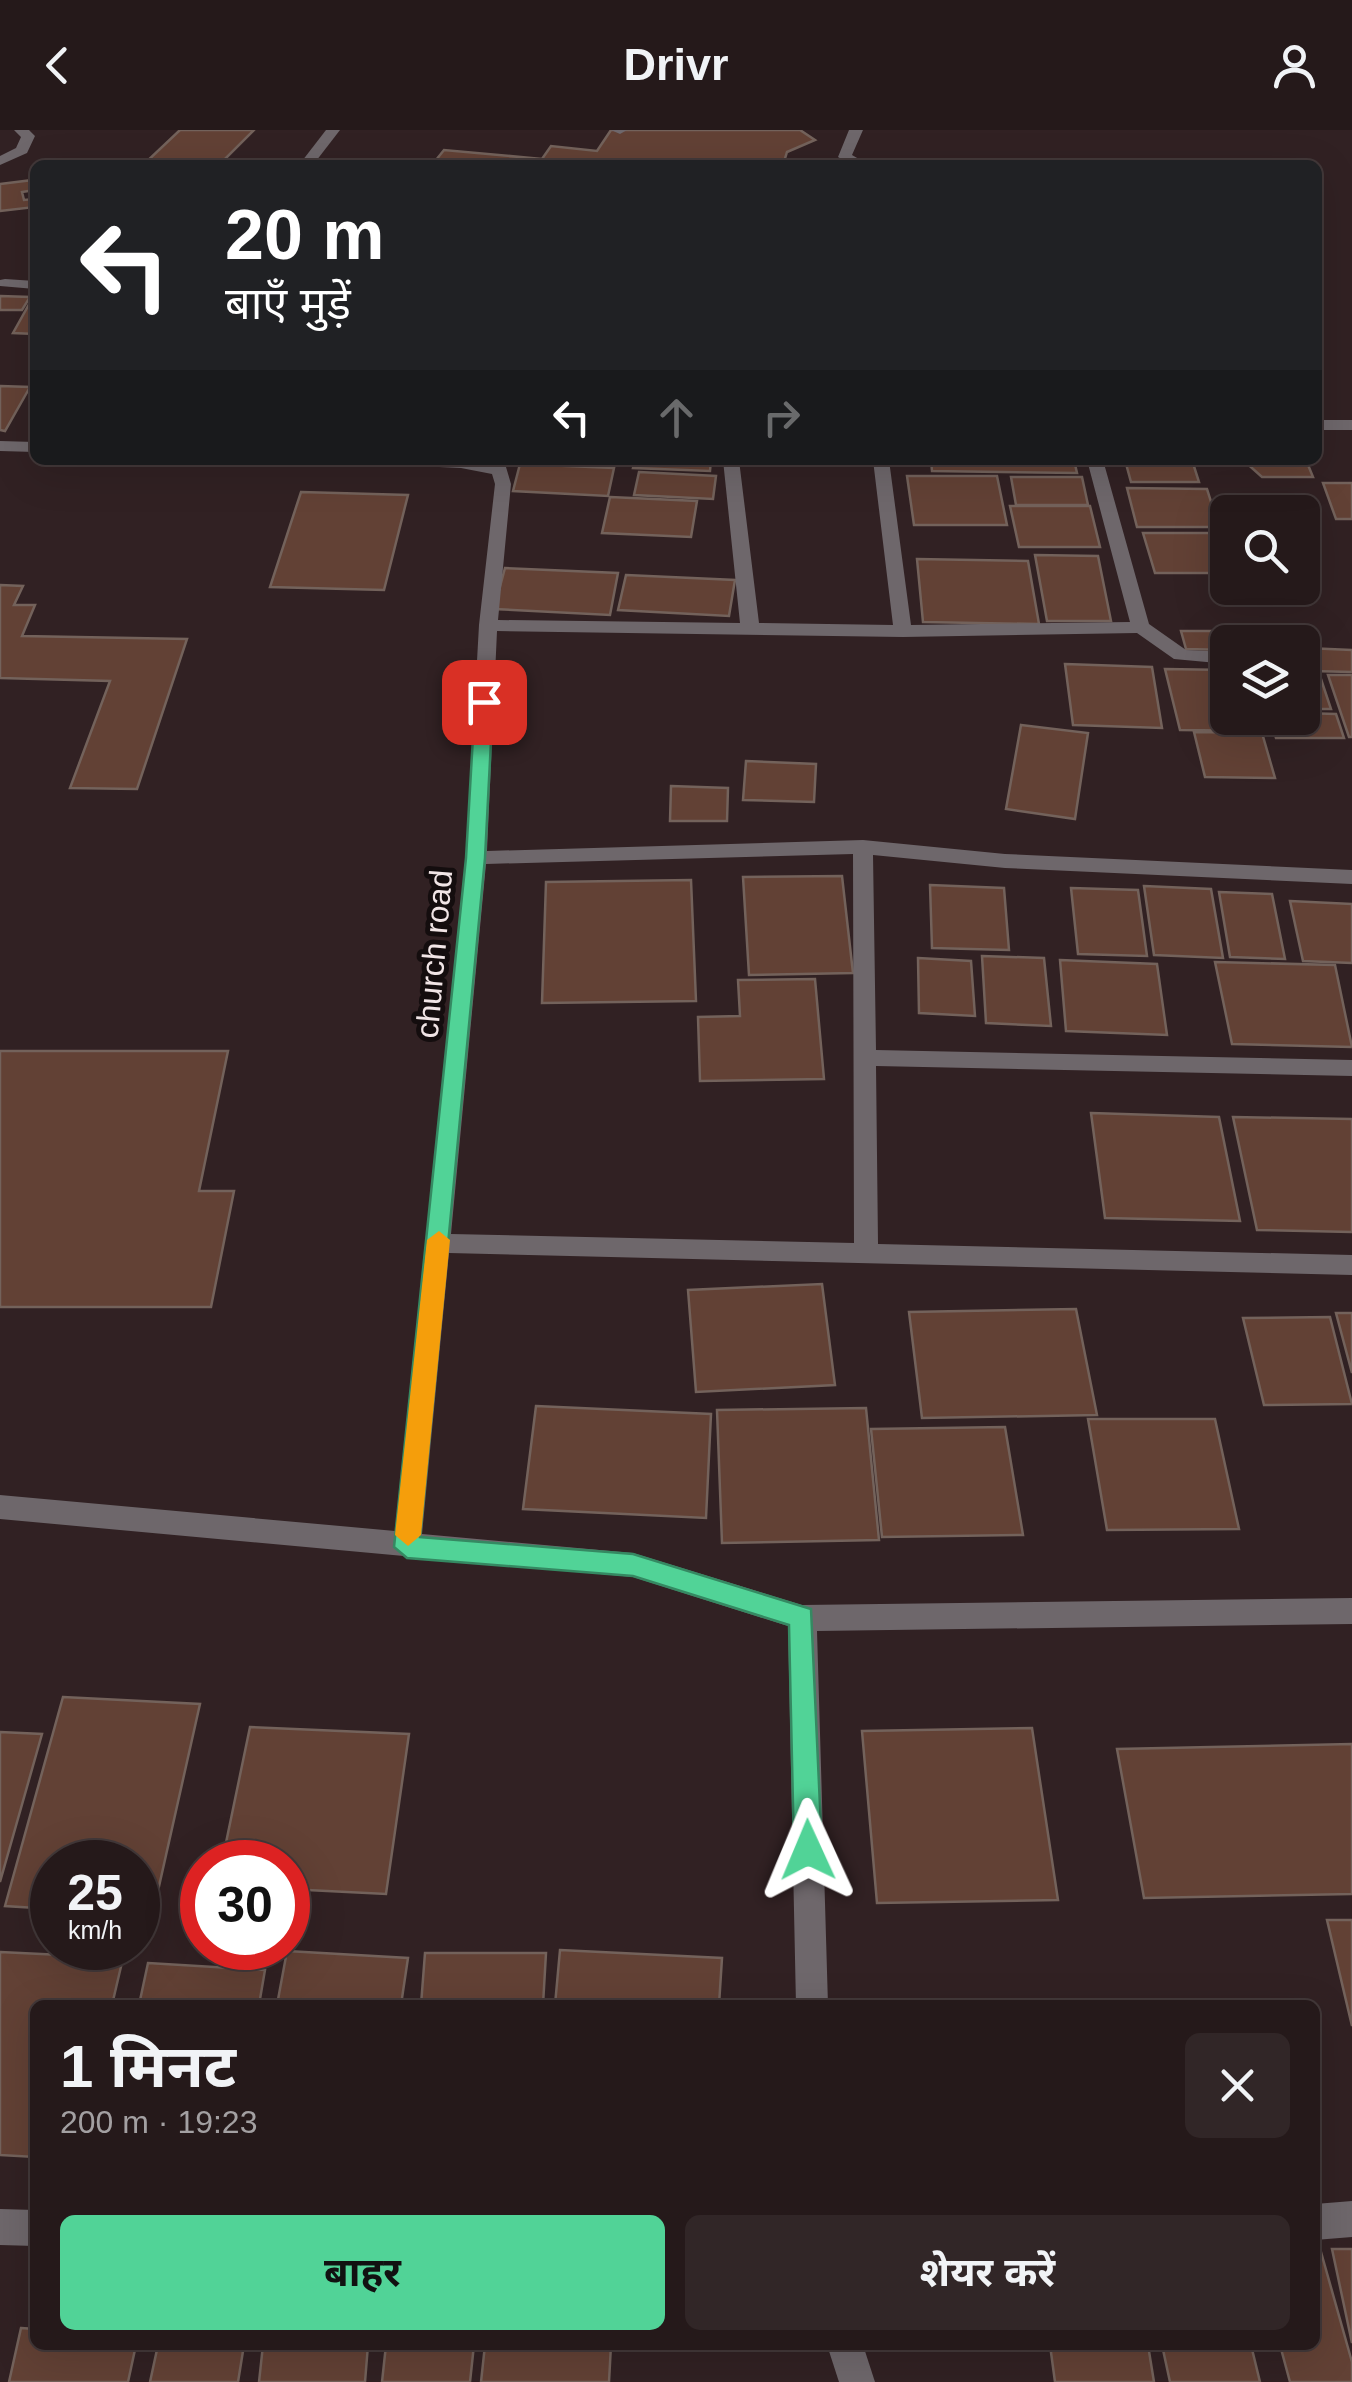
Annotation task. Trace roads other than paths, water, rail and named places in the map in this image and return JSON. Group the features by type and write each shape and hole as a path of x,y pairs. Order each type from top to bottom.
{"street":[{"path":"0,161 22,150 28,136 21,130"},
{"path":"310,160 334,130"},
{"path":"851,160 845,157 856,130"},
{"path":"6,284 30,285"},
{"path":"1322,425 1352,425"},
{"path":"0,446 30,447"},
{"path":"732,465 750,628"},
{"path":"882,465 903,631"},
{"path":"1097,465 1140,627"},
{"name":"church road","path":"407,1547 476,858 488,625 503,466"},
{"path":"488,625 903,631 1140,627 1181,655 1210,657"},
{"path":"476,858 863,847 1006,862 1352,877"},
{"path":"863,847 866,1251"},
{"path":"866,1058 1352,1068"},
{"path":"438,1243 1352,1265"},
{"path":"0,1507 633,1565 802,1618 1352,1611"},
{"path":"802,1618 812,2000"},
{"path":"1320,2222 1352,2219"},
{"path":"0,2226 30,2228"},
{"path":"847,2350 857,2382"}]}
